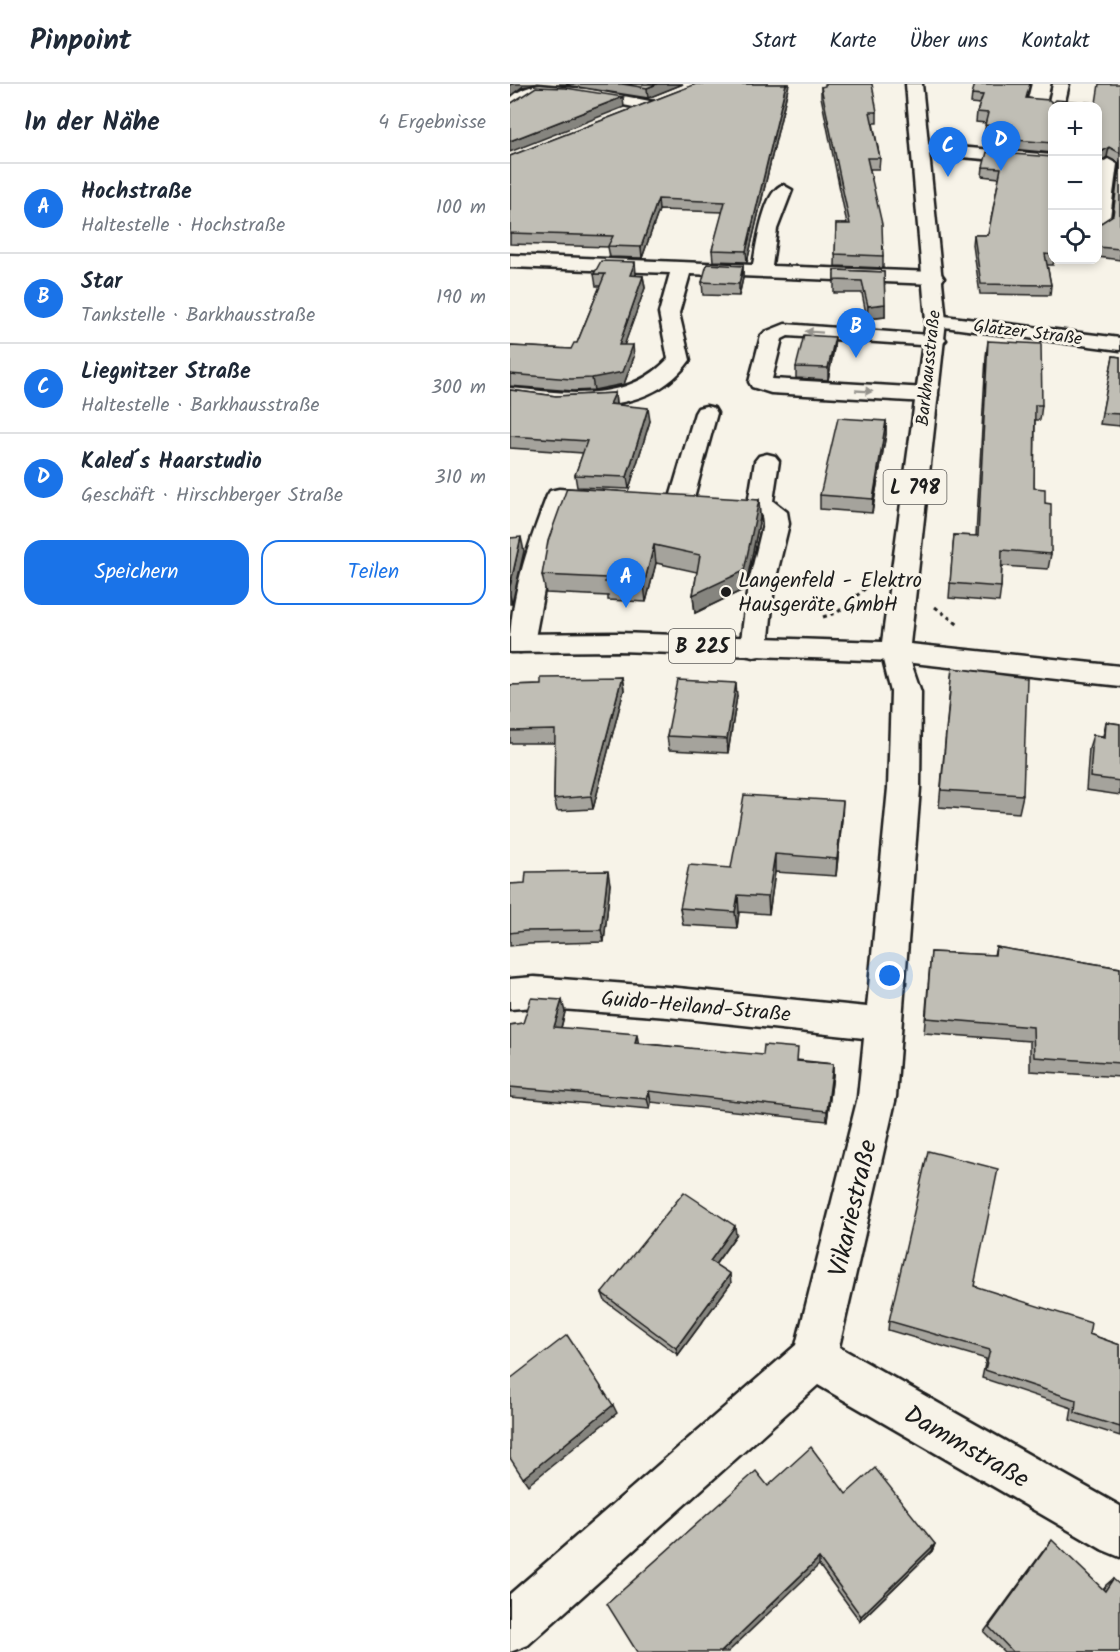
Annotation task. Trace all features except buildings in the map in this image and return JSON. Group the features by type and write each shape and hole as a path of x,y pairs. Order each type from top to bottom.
{"street":[{"name":"Barkhausstraße","path":"895,652 935,331 934,278 914,84"},
{"path":"1057,102 1061,84"},
{"path":"510,108 528,91 545,90 605,93 654,103 617,118"},
{"path":"922,149 1048,160"},
{"path":"1102,211 1109,164"},
{"path":"762,270 768,230 783,190"},
{"path":"510,261 934,278"},
{"path":"510,395 594,400 631,393 655,382 679,360 669,313 682,267"},
{"name":"Glatzer Straße","path":"927,394 771,386 760,382 772,336 785,330 935,331 1120,344"},
{"path":"515,643 537,558 559,496 670,500 706,414"},
{"path":"754,648 761,586 776,524 774,512 749,504 766,461"},
{"name":"B 225","path":"515,643 619,642 895,652 1120,676"},
{"name":"Vikariestraße","path":"815,1358 877,1097 904,788 906,692 895,652"},
{"name":"Guido-Heiland-Straße","path":"510,994 534,992 668,1002 883,1024"},
{"path":"510,1627 815,1358"},
{"name":"Dammstraße","path":"815,1358 1120,1533"}],"path":[{"path":"932,598 934,606 964,628"}],"place":[{"name":"Kaled´s Haarstudio","path":"1001,171"},
{"name":"Liegnitzer Straße","path":"948,177"},
{"name":"Star","path":"856,358"},
{"name":"Langenfeld - Elektro Hausgeräte GmbH","path":"726,592"},
{"name":"Hochstraße","path":"626,608"}]}
